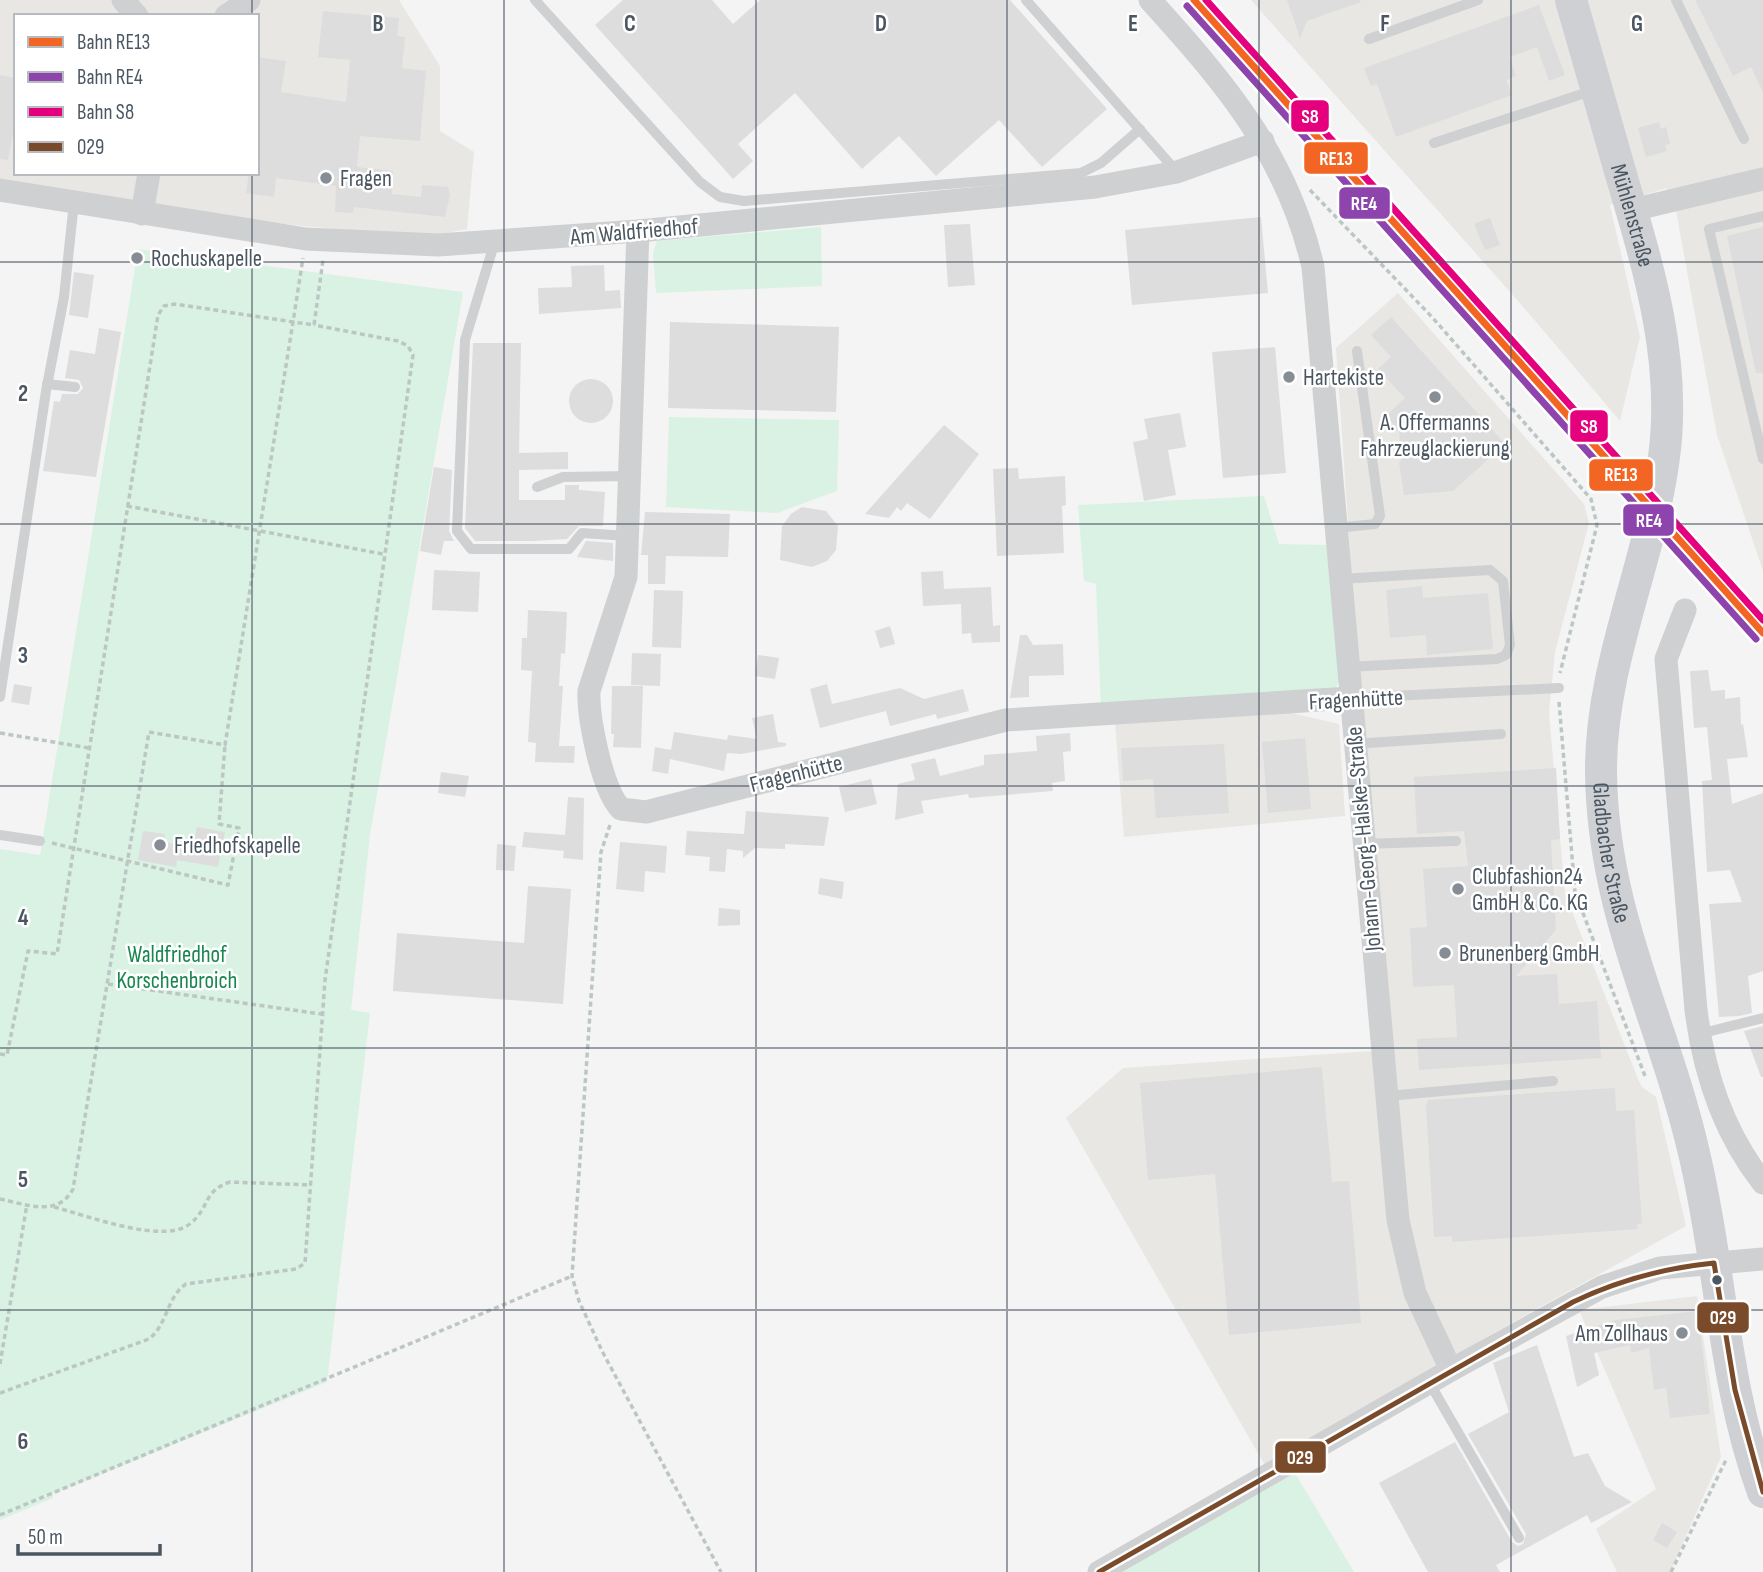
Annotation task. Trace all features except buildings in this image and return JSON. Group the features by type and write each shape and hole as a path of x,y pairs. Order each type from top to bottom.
{"street":[{"path":"123,0 135,14"},
{"path":"229,14 250,0"},
{"name":"Johann-Georg-Halske-Straße","path":"1150,0 1222,82 1279,169 1301,220 1318,296 1354,744 1402,1245 1416,1293 1451,1370"},
{"name":"Mühlenstraße","path":"1571,0 1632,209 1663,341 1668,389 1666,436"},
{"name":"Am Waldfriedhof","path":"0,190 316,240 396,245 638,231 1082,188 1177,172 1263,141"},
{"path":"142,214 149,175"},
{"path":"1632,209 1763,179"},
{"path":"621,809 607,784 590,710 589,691 626,577 638,231"},
{"name":"Gladbacher Straße","path":"1666,436 1660,478 1607,698 1601,759 1606,848 1617,905 1685,1117 1702,1190 1730,1365 1746,1440 1763,1492"},
{"path":"1685,610 1667,659 1699,1034 1709,1077 1726,1123 1744,1157 1763,1183"},
{"name":"Fragenhütte","path":"621,809 646,812 1006,720 1350,698"},
{"path":"1099,1572 1429,1382 1621,1279 1660,1268 1763,1259"}],"lane":[{"path":"535,0 700,182 726,200 744,201 1076,174 1094,168 1140,129"},
{"path":"1026,0 1177,172"},
{"path":"1369,39 1478,0"},
{"path":"1676,0 1744,139"},
{"path":"1434,143 1597,90"},
{"path":"0,697 47,384 64,297 74,202"},
{"path":"1763,216 1709,229 1763,459"},
{"path":"495,241 465,340 457,531 471,549 569,549 582,533 627,545"},
{"path":"1336,528 1375,524 1380,516 1357,351"},
{"path":"47,384 75,387"},
{"path":"537,487 563,477 630,475"},
{"path":"1340,579 1490,570 1503,581 1510,645 1506,655 1497,659 1348,667"},
{"name":"Fragenhütte","path":"1350,698 1559,688"},
{"path":"1354,744 1501,734"},
{"path":"0,835 40,841"},
{"path":"1363,845 1456,841"},
{"path":"1699,1034 1763,1018"},
{"path":"1387,1096 1553,1081"},
{"path":"1429,1382 1519,1538"}],"path":[{"path":"1279,169 1293,175 1326,205 1449,337 1591,499 1597,525 1564,654 1559,688"},
{"path":"40,841 228,885 239,828 219,824 225,745 293,322 316,240"},
{"path":"314,325 316,240"},
{"path":"0,1054 6,1055 28,951 57,954 155,323 161,310 169,305 181,305 398,341 413,353 321,1014 306,1258 302,1266 186,1284 177,1292 162,1324 149,1339 0,1392"},
{"path":"127,506 383,554"},
{"path":"52,1207 67,1199 75,1183 149,732 225,745"},
{"path":"0,733 89,748"},
{"path":"621,809 608,829 600,852 572,1276 579,1301 602,1351 720,1572"},
{"path":"108,984 321,1014"},
{"path":"0,1199 52,1207 143,1231 168,1231 180,1230 191,1223 213,1189 230,1182 311,1185"},
{"path":"0,1364 27,1204"},
{"path":"0,1515 572,1276"},
{"path":"1671,1572 1718,1470 1734,1448 1746,1440"}],"shaded area":[{"path":"0,0 399,0 440,66 440,131 474,152 467,229 425,237 125,206 0,185"},
{"path":"1251,0 1763,0 1763,571 1717,435 1676,211 1667,188 1610,205 1640,337 1620,421 1526,310"},
{"path":"1398,293 1584,504 1589,523 1555,652 1549,713 1565,894 1638,1079 1642,1087 1656,1097 1686,1226 1490,1335 1267,1469 1066,1118 1123,1068 1372,1051 1366,785 1336,348"},
{"path":"1279,710 1339,724 1345,816 1124,837 1115,723"},
{"path":"1697,1296 1721,1457 1670,1572 1617,1572 1596,1529 1656,1489 1579,1310"}],"green space":[{"path":"821,227 822,286 656,293 653,253 657,241"},
{"name":"Waldfriedhof Korschenbroich","path":"138,249 463,292 370,835 351,1010 370,1013 327,1382 53,1494 53,1498 0,1520 0,849 40,855"},
{"path":"669,417 839,420 837,491 777,513 666,507"},
{"path":"1264,496 1279,544 1330,545 1341,678 1332,695 1101,707 1096,584 1084,581 1078,505"},
{"path":"1295,1473 1354,1572 1117,1572"}],"rail line":[{"name":"RE13","path":"1194,0 1763,633"},
{"name":"S8","path":"1206,0 1763,620"},
{"name":"RE4","path":"1187,6 1756,639"}],"transit line":[{"name":"029","path":"1099,1572 1573,1302 1624,1281 1695,1265 1714,1263 1735,1390 1763,1492"}],"place":[{"name":"Fragen","path":"326,178"},
{"name":"Rochuskapelle","path":"137,258"},
{"name":"Hartekiste","path":"1289,377"},
{"name":"A. Offermanns Fahrzeuglackierung","path":"1435,397"},
{"name":"Friedhofskapelle","path":"160,845"},
{"name":"Clubfashion24 GmbH & Co. KG","path":"1458,889"},
{"name":"Brunenberg GmbH","path":"1445,953"},
{"name":"Am Zollhaus","path":"1682,1333"}]}
